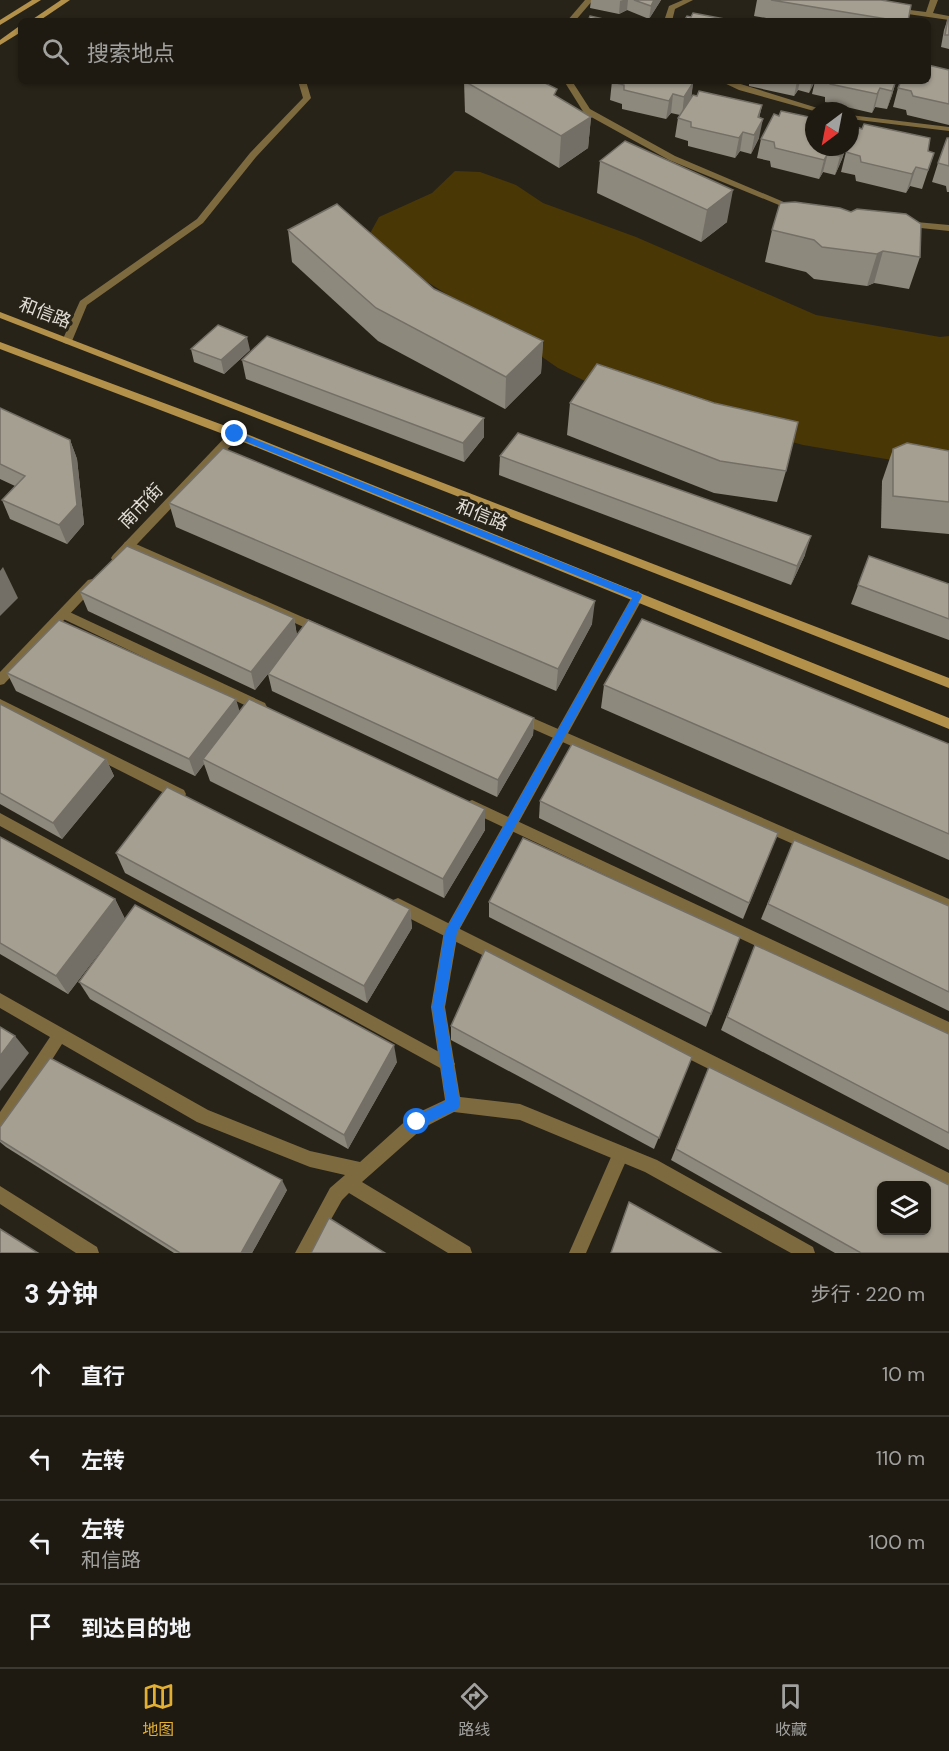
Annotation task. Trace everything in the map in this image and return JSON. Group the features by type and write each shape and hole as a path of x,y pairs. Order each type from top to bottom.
{"street":[{"path":"0,23 37,0"},
{"path":"39,18 66,0"},
{"path":"574,18 589,0"},
{"path":"669,18 672,8 689,0"},
{"path":"929,15 934,0"},
{"path":"882,8 949,18"},
{"path":"0,43 18,31"},
{"path":"67,341 83,303 200,221 253,155 308,98 304,84"},
{"path":"570,84 587,111 672,158 805,213"},
{"path":"732,84 805,106"},
{"path":"859,118 949,129"},
{"path":"894,222 949,228"},
{"name":"和信路","path":"0,315 949,683"},
{"name":"和信路","path":"0,345 235,434 949,724"},
{"name":"南市街","path":"0,680 235,434"},
{"path":"129,545 333,635"},
{"path":"453,1104 438,1007 451,931 638,596"},
{"path":"63,614 276,714"},
{"path":"0,704 189,799"},
{"path":"506,711 949,906"},
{"path":"457,799 949,1030"},
{"path":"0,819 447,1064"},
{"path":"388,900 949,1182"},
{"path":"0,1000 203,1116 310,1159 363,1171"},
{"path":"0,1126 60,1034"},
{"path":"303,1253 336,1194 417,1122 453,1104 520,1112 651,1166 807,1253"},
{"path":"577,1253 621,1154"},
{"path":"348,1183 464,1253"},
{"path":"0,1194 91,1253"}],"shaded area":[{"path":"455,171 480,172 516,185 543,203 636,237 816,315 940,337 949,336 949,461 892,460 803,445 606,391 558,368 502,329 421,278 368,237 379,217 432,193"}],"building":[{"path":"634,0 654,0 651,6"},
{"path":"771,0 881,0 911,5 909,18 881,18"},
{"path":"693,13 719,18 686,18 691,17"},
{"path":"948,18 949,35 945,35"},
{"path":"931,66 949,70 949,104 913,96 911,91 898,88 900,84 931,84"},
{"path":"469,84 547,84 557,89 554,95 591,117 561,136"},
{"path":"620,84 692,84 684,97 673,94 669,101 624,90 624,85"},
{"path":"830,84 895,84 892,91 880,88 877,94"},
{"path":"699,91 762,105 758,117 763,119 754,135 743,132 739,138 691,127 691,122 678,118 693,95 697,96"},
{"path":"781,111 805,116 805,155 775,148 774,142 761,139 774,114 779,116"},
{"path":"864,124 930,138 928,151 934,153 928,170 916,167 912,174 861,162 859,128 862,129"},
{"path":"947,138 949,138 949,166 938,163"},
{"path":"625,141 733,190 707,210 600,161"},
{"path":"808,156 826,156 824,160"},
{"path":"795,202 840,208 851,212 857,209 906,214 921,224 920,257 883,251 877,254 822,247 814,240 772,230 780,203"},
{"path":"337,204 434,289 543,341 506,377 376,308 288,230"},
{"path":"218,325 247,337 221,360 191,349"},
{"path":"267,336 484,418 463,443 242,360"},
{"path":"597,364 714,403 798,422 786,471 720,461 570,403"},
{"path":"0,408 70,440 77,505 59,525 2,500 25,476 0,464"},
{"path":"518,433 811,536 797,566 500,456"},
{"path":"907,443 949,451 949,502 893,496 893,449"},
{"path":"223,448 595,601 558,669 169,503"},
{"path":"127,546 294,618 251,672 80,592"},
{"path":"869,556 949,584 949,619 858,585"},
{"path":"642,619 949,744 949,834 604,685"},
{"path":"59,620 236,699 189,759 7,673"},
{"path":"308,620 534,718 498,780 268,674"},
{"path":"249,699 485,809 443,879 203,759"},
{"path":"0,704 106,759 53,823 0,793"},
{"path":"572,744 778,833 749,903 540,801"},
{"path":"167,787 410,909 364,986 116,853"},
{"path":"0,837 115,899 56,976 0,943"},
{"path":"523,838 740,937 711,1014 489,902"},
{"path":"794,840 949,906 949,992 768,904"},
{"path":"135,905 394,1045 344,1135 79,982"},
{"path":"755,945 949,1034 949,1133 727,1017"},
{"path":"485,950 692,1057 659,1138 451,1026"},
{"path":"0,1027 15,1036 0,1056"},
{"path":"50,1058 282,1180 241,1253 180,1253 0,1140 0,1127"},
{"path":"709,1067 949,1185 949,1253 861,1253 676,1149"},
{"path":"629,1202 721,1253 611,1253"},
{"path":"329,1218 385,1253 311,1253"},
{"path":"0,1229 38,1253 0,1253"}],"route":[{"path":"235,434 638,596 451,931 438,1007 453,1104 417,1122"}]}
